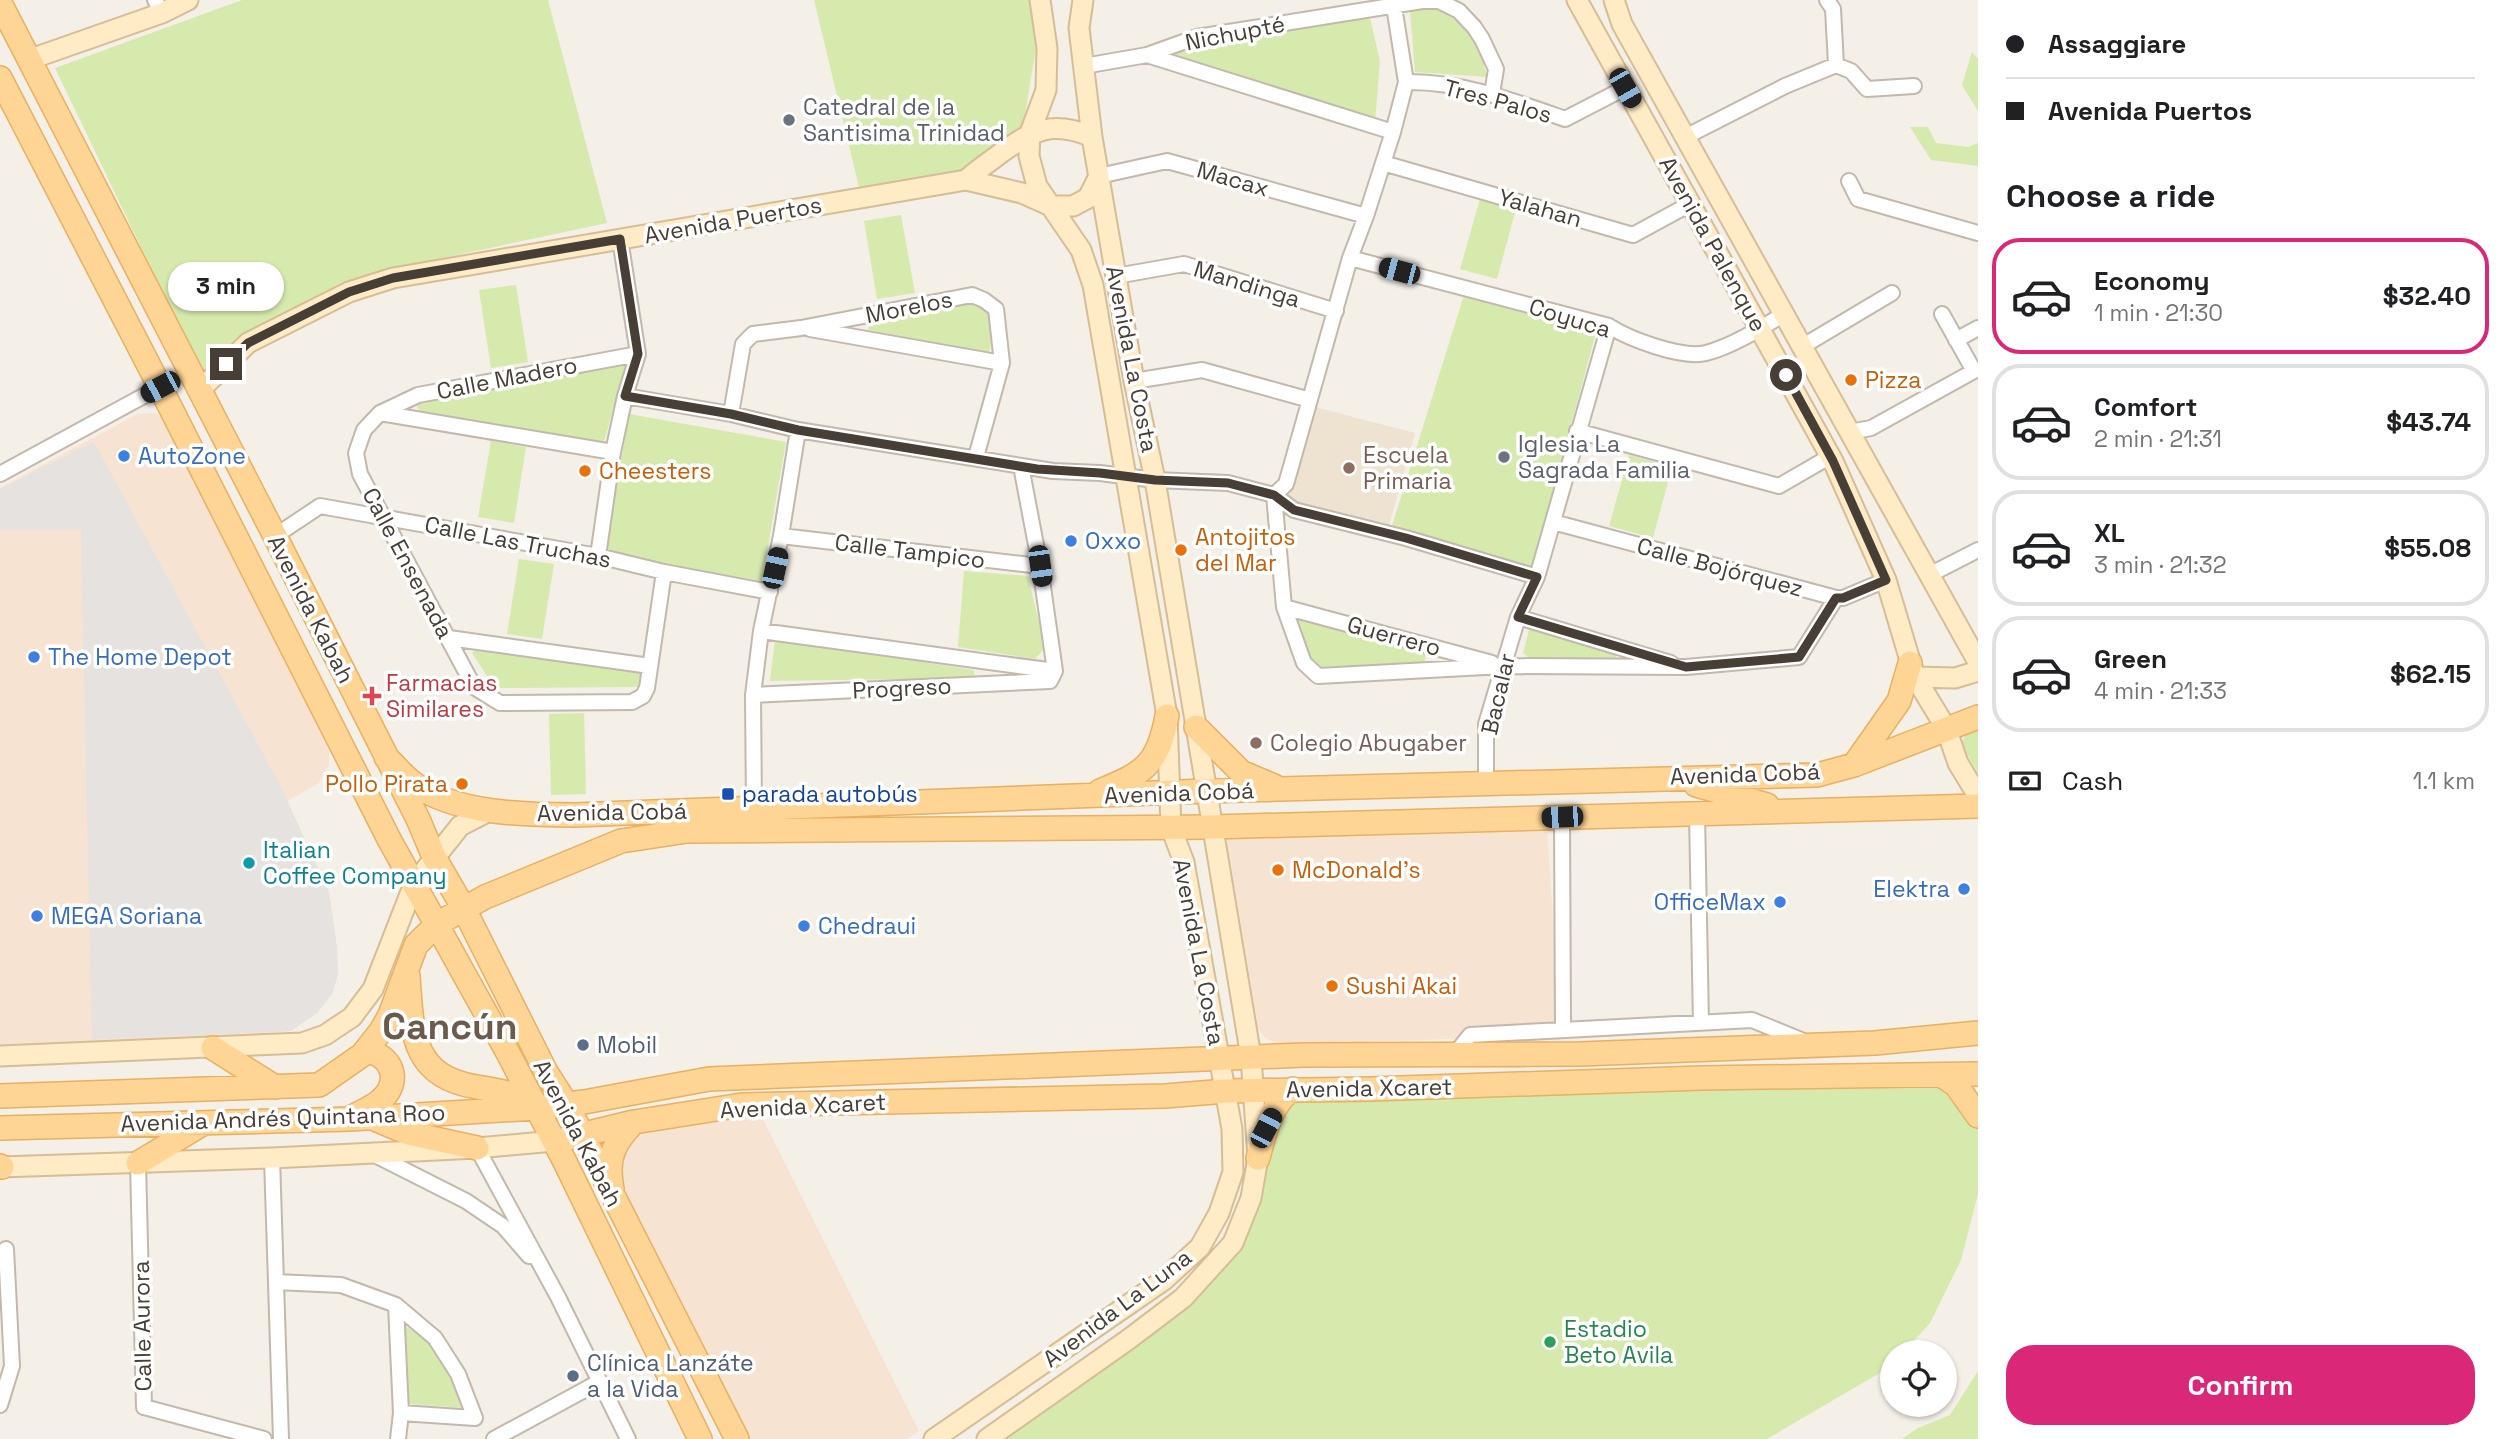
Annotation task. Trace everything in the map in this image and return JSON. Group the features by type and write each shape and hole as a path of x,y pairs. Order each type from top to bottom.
{"main road":[{"name":"Avenida Kabah","path":"0,3 275,536 418,819 434,857 567,1105 737,1439"},
{"name":"Avenida Kabah","path":"0,78 414,884 554,1141 700,1439"},
{"path":"1854,765 1899,701 1913,670"},
{"path":"1087,796 1140,772 1154,757 1163,739 1166,712"},
{"path":"1194,716 1241,772 1280,789"},
{"name":"Avenida Cobá","path":"386,757 414,784 440,797 489,811 570,815 1206,791 1817,775 1854,765 1978,717"},
{"path":"1670,778 1791,811"},
{"path":"1418,821 1460,784"},
{"path":"937,829 1005,799"},
{"name":"Avenida Cobá","path":"464,909 534,875 621,841 687,831 1212,828 1978,806"},
{"path":"645,813 687,831"},
{"name":"Avenida Andrés Quintana Roo","path":"0,1096 319,1085 366,1051 390,1015 416,945 437,924 464,909"},
{"path":"408,969 415,1037 430,1066 456,1083 518,1097 537,1108"},
{"name":"Avenida Xcaret","path":"567,1105 709,1079 1251,1057 1573,1055 1875,1043 1978,1033"},
{"path":"1702,1078 1785,1047"},
{"path":"213,1048 275,1087"},
{"path":"360,1118 382,1099 391,1077 390,1065 384,1057 366,1051"},
{"name":"Avenida Xcaret","path":"554,1141 634,1122 742,1105 1165,1096 1255,1090 1702,1078 1978,1074"},
{"path":"742,1105 842,1075"},
{"path":"1941,1075 1956,1085 1978,1116"},
{"path":"1258,1158 1266,1128 1284,1095 1293,1089"},
{"name":"Avenida Andrés Quintana Roo","path":"0,1128 360,1118 567,1105"},
{"path":"360,1118 408,1133 477,1148"},
{"path":"138,1163 206,1121"},
{"path":"615,1202 608,1169 619,1137 634,1122"}],"street":[{"path":"28,60 158,6 188,0"},
{"name":"Avenida La Costa","path":"1040,0 1047,48 1046,90 1030,132 1029,156 1037,186 1081,250 1093,285 1166,712 1171,828 1184,862 1226,1091"},
{"name":"Avenida La Costa","path":"1083,0 1079,28 1092,137 1134,382 1155,480 1255,1090"},
{"name":"Avenida Palenque","path":"1577,0 1833,461 1886,580 1913,670 1946,728 1958,763 1978,796"},
{"name":"Avenida Palenque","path":"1614,0 1622,24 1978,662"},
{"path":"1828,0 1833,9 1836,65"},
{"name":"Nichupté","path":"1084,66 1147,55 1197,37 1393,3 1439,1 1459,10 1482,39 1496,69 1492,94"},
{"path":"1274,495 1286,484 1350,258 1394,132 1406,82 1393,3"},
{"path":"1147,55 1394,132"},
{"path":"1685,137 1785,86 1836,65 1851,71 1867,89 1914,86"},
{"name":"Tres Palos","path":"1406,82 1423,82 1492,94 1565,118 1625,88"},
{"path":"1030,132 1056,127 1077,130 1092,137"},
{"name":"Avenida Puertos","path":"966,180 1030,132"},
{"name":"Macax","path":"1099,176 1167,160 1366,216"},
{"name":"Yalahan","path":"1383,163 1633,235 1690,204"},
{"path":"1051,206 1073,206 1088,198 1099,176"},
{"name":"Avenida Puertos","path":"200,390 248,343 349,292 393,278 966,180 1022,194 1051,206"},
{"path":"1849,181 1858,199 1978,233"},
{"path":"598,556 613,452 625,396 638,354 620,239"},
{"name":"Coyuca","path":"1350,258 1609,326 1625,336 1689,354 1706,353 1761,329 1784,314"},
{"name":"Mandinga","path":"1116,276 1184,264 1336,312"},
{"path":"1803,346 1892,293"},
{"name":"Morelos","path":"731,414 743,344 753,334 801,328 972,295 996,309 1002,363 975,457"},
{"path":"1850,432 1871,428 1975,371 1942,314"},
{"name":"Bacalar","path":"1486,783 1486,724 1518,617 1537,577 1609,326"},
{"path":"801,328 1002,363"},
{"path":"1956,340 1978,328"},
{"name":"Calle Madero","path":"364,430 380,413 418,395 638,354"},
{"path":"1134,382 1202,370 1310,400"},
{"path":"0,474 160,387"},
{"path":"625,396 731,414 798,430 1053,471 1228,483 1274,495 1294,510 1406,538 1537,577"},
{"name":"Calle Madero","path":"380,413 613,452"},
{"name":"Calle Ensenada","path":"364,430 356,453 360,474 474,687 500,703 632,702 643,696 647,688 664,572"},
{"path":"754,808 753,695 761,631 781,536 798,430"},
{"path":"1577,431 1779,486 1825,460 1833,461"},
{"path":"761,631 1052,676 1040,566 1021,466"},
{"path":"1274,495 1284,607 1304,663 1318,676 1503,666 1686,667 1799,657 1836,598 1843,598 1886,580"},
{"name":"Calle Las Truchas","path":"275,536 320,506 598,556 664,572 770,592"},
{"name":"Calle Bojórquez","path":"1553,522 1836,598"},
{"name":"Calle Tampico","path":"781,536 1040,566"},
{"path":"1929,575 1978,550"},
{"name":"Guerrero","path":"1284,607 1503,666"},
{"path":"1518,617 1686,667"},
{"path":"449,638 650,666"},
{"path":"1913,670 1955,678 1978,671"},
{"name":"Progreso","path":"753,695 1052,676"},
{"path":"1166,712 1180,711 1194,716"},
{"path":"0,1056 302,1043 325,1035 352,1017 373,989 414,884 460,826 489,811"},
{"path":"1697,814 1701,1023"},
{"path":"1562,817 1563,1029"},
{"path":"1454,1055 1470,1035 1752,1020 1815,1046"},
{"name":"Avenida La Luna","path":"988,1439 1183,1298 1233,1243 1251,1198 1258,1158 1255,1090"},
{"name":"Avenida La Luna","path":"934,1439 1164,1280 1200,1247 1219,1213 1233,1172 1226,1091"},
{"name":"Avenida Andrés Quintana Roo","path":"1,1167 272,1158 477,1148 554,1141"},
{"path":"477,1148 558,1297 628,1439"},
{"path":"371,1153 467,1201 503,1226 530,1256 558,1297"},
{"path":"272,1158 281,1439"},
{"name":"Calle Aurora","path":"138,1163 144,1407 264,1439"},
{"path":"1226,1193 1251,1198"},
{"path":"0,1405 12,1366 4,1298 6,1249"},
{"path":"276,1282 341,1285 396,1305 436,1338 458,1374 475,1418 401,1413"},
{"path":"396,1305 401,1413 398,1439"},
{"path":"494,1439 599,1382"}],"shaded area":[{"name":"Escuela Primaria","path":"1311,406 1415,433 1387,532 1283,502"},
{"path":"155,413 171,423 329,750 329,765 318,784 287,801 329,892 338,974 332,994 317,1013 291,1031 199,1041 0,1047 0,488 137,414"},
{"path":"94,442 279,783 329,892 338,974 332,994 317,1013 291,1031 92,1039 81,530 0,530 0,489"},
{"path":"1547,829 1561,1035 1282,1045 1265,1038 1254,1023 1224,855 1231,833"},
{"path":"760,1113 919,1431 907,1439 747,1439 615,1177 620,1142 636,1127"}],"green space":[{"path":"242,0 548,0 607,223 391,269 244,335 201,372 55,68"},
{"path":"814,0 1030,0 1036,48 1023,127 964,171 859,187"},
{"path":"1430,8 1454,18 1470,32 1480,52 1487,77 1415,72 1410,10"},
{"path":"1370,18 1380,61 1375,123 1160,54 1199,44"},
{"path":"1972,52 1978,59 1978,111 1962,85"},
{"path":"1910,127 1928,127 1936,143 1968,147 1978,143 1978,166 1931,160"},
{"path":"1480,199 1516,209 1497,279 1460,269"},
{"path":"901,215 915,293 877,299 864,221"},
{"path":"516,285 528,362 491,368 479,290"},
{"path":"1464,295 1597,329 1532,569 1391,529"},
{"path":"961,301 990,312 992,337 989,354 868,330 870,323"},
{"path":"626,363 604,442 420,413 415,401"},
{"path":"629,414 786,442 762,581 605,554"},
{"path":"491,441 526,447 514,523 478,517"},
{"path":"1629,455 1672,467 1653,538 1609,526"},
{"path":"519,559 554,564 542,639 507,634"},
{"path":"964,571 1028,576 1045,648 1035,659 958,647"},
{"path":"1302,618 1411,648 1426,654 1424,664 1314,667 1305,657 1293,620"},
{"path":"1530,626 1617,650 1616,661 1530,658 1523,653"},
{"path":"775,639 974,670 975,678 770,681"},
{"path":"479,647 646,674 637,687 495,688 472,653"},
{"path":"584,713 586,794 551,795 549,714"},
{"path":"1978,728 1978,773 1961,744 1965,736"},
{"path":"1971,1081 1978,1095 1978,1194 1961,1260 1930,1323 1915,1340 1880,1340 1880,1373 1767,1439 998,1439 1208,1286 1232,1253 1280,1102"},
{"path":"405,1326 427,1339 449,1371 466,1408 409,1404"},
{"path":"1978,1371 1978,1439 1902,1439 1918,1428 1945,1417 1957,1417 1957,1404"}],"place":[{"name":"Catedral de la Santisima Trinidad","path":"789,120"},
{"name":"Pizza","path":"1851,380"},
{"name":"AutoZone","path":"124,456"},
{"name":"Iglesia La Sagrada Familia","path":"1504,457"},
{"name":"Escuela Primaria","path":"1349,468"},
{"name":"Cheesters","path":"585,471"},
{"name":"Oxxo","path":"1071,541"},
{"name":"Antojitos del Mar","path":"1181,550"},
{"name":"The Home Depot","path":"34,657"},
{"name":"Farmacias Similares","path":"372,696"},
{"name":"Colegio Abugaber","path":"1256,743"},
{"name":"Pollo Pirata","path":"462,784"},
{"name":"parada autobús","path":"728,794"},
{"name":"Italian Coffee Company","path":"249,863"},
{"name":"McDonald's","path":"1278,870"},
{"name":"Elektra","path":"1964,889"},
{"name":"OfficeMax","path":"1780,902"},
{"name":"MEGA Soriana","path":"37,916"},
{"name":"Chedraui","path":"804,926"},
{"name":"Sushi Akai","path":"1332,986"},
{"name":"Mobil","path":"583,1045"},
{"name":"Estadio Beto Avila","path":"1550,1342"},
{"name":"Clínica Lanzáte a la Vida","path":"573,1376"}],"district":[{"name":"Cancún","path":"450,1026"}],"route":[{"path":"226,364 248,343 349,292 393,278 620,239 638,354 625,396 731,414 798,430 1037,469 1155,480 1228,483 1274,495 1294,510 1406,538 1537,577 1518,617 1686,667 1799,657 1836,598 1843,598 1886,580 1833,461 1786,375"}]}
